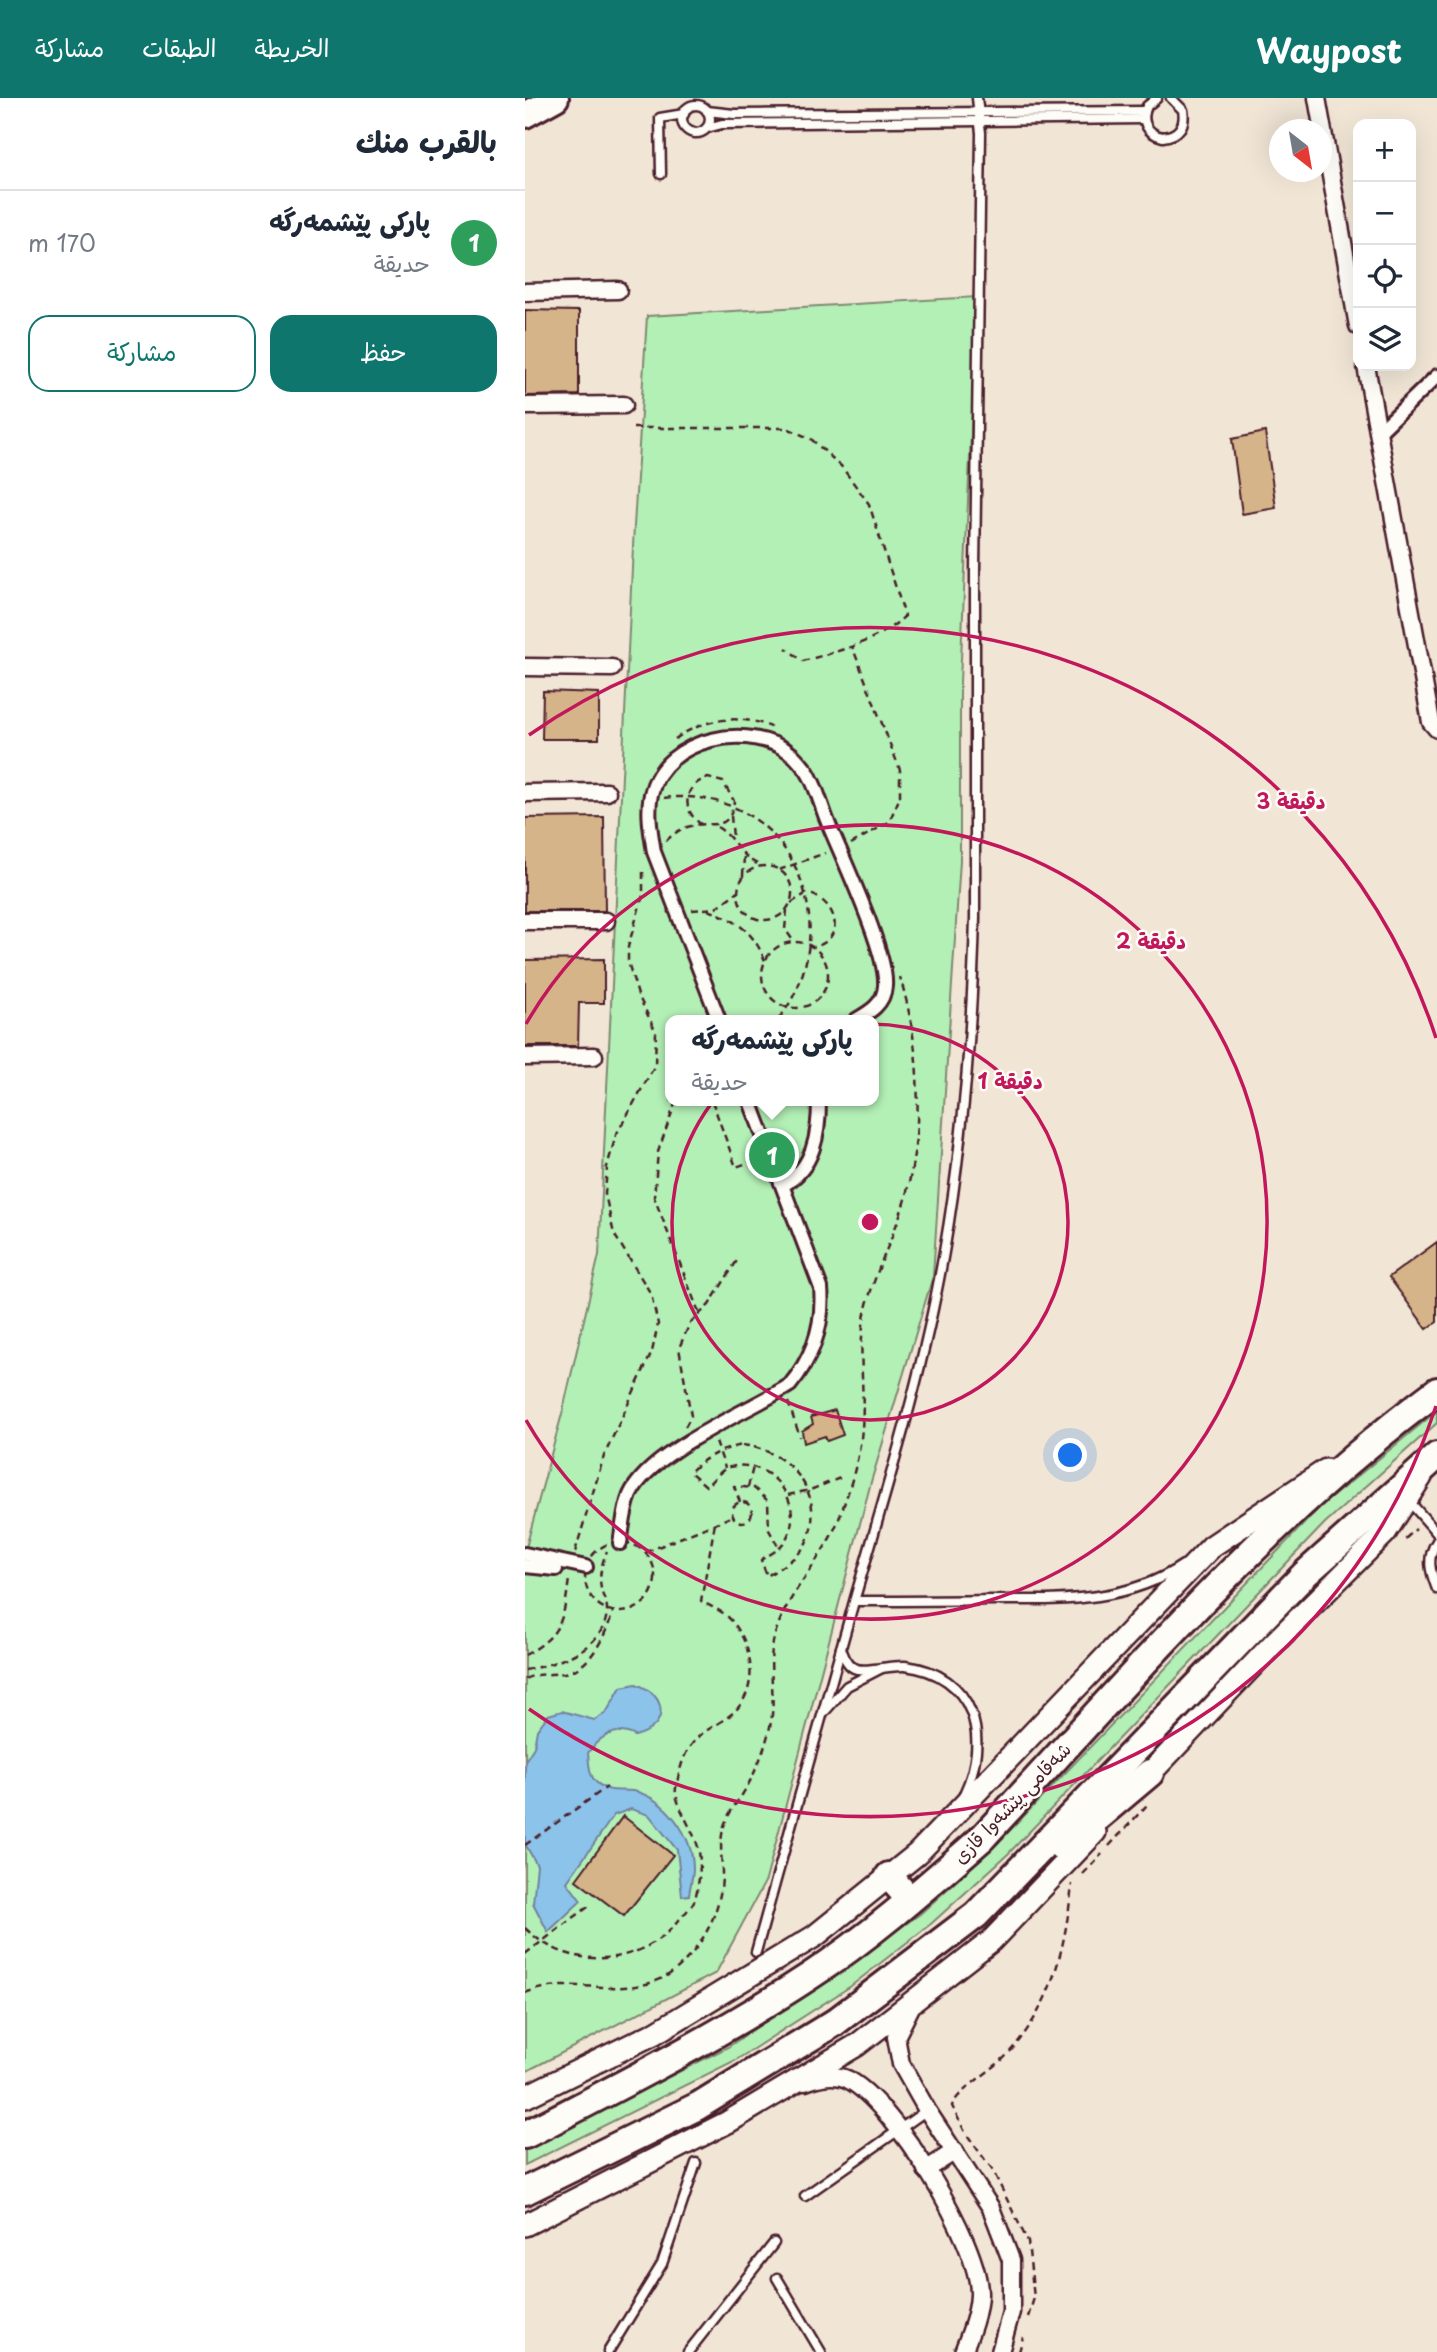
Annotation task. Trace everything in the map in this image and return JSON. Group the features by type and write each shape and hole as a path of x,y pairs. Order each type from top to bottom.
{"highway":[{"name":"شەقامی پێشەوا قازی","path":"525,2135 675,2058 811,1976 909,1900 981,1839 1302,1501 1374,1437 1437,1391"},
{"path":"975,1915 1167,1737 1304,1575 1437,1457"},
{"path":"525,2191 710,2100 834,2023 975,1915 1150,1773"},
{"path":"889,1877 909,1900"}],"main road":[{"path":"525,115 556,98"},
{"path":"525,2098 667,2026 815,1936 889,1877 936,1834 1212,1546 1374,1437"},
{"path":"525,2225 756,2107 857,2045 1014,1919 1150,1773 1167,1737 1273,1643 1385,1533 1437,1457"}],"street":[{"path":"1317,98 1355,308"},
{"path":"525,292 618,290"},
{"path":"1367,371 1431,722 1437,729"},
{"path":"1378,433 1437,376"},
{"path":"525,406 624,405"},
{"path":"525,667 611,668"},
{"path":"717,1015 654,852 649,823 652,792 667,765 694,744 719,738 746,737 778,744 807,772 832,850 875,940 886,985 882,999 875,1008 864,1015"},
{"path":"525,793 607,792"},
{"path":"525,922 606,921"},
{"path":"525,1057 594,1056"},
{"path":"620,1542 629,1496 638,1482 676,1450 751,1410 783,1389 801,1371 810,1355 822,1306 821,1288 752,1106"},
{"path":"783,1185 798,1177 812,1154 819,1122 819,1106"},
{"path":"525,1554 585,1572"},
{"path":"525,1566 571,1568"},
{"path":"926,1992 898,2027 896,2046 911,2085 991,2208 1011,2260 1011,2312 1000,2352"},
{"path":"756,2107 808,2081 836,2076 869,2094 898,2129 926,2170 961,2229 979,2293 974,2325 963,2352"},
{"path":"926,2170 955,2151"}],"lane":[{"path":"756,1952 855,1601 939,1280 955,1176 975,918 975,569 981,118 977,98"},
{"path":"1144,115 1157,98"},
{"path":"1144,115 1147,128 1156,135 1167,137 1177,132 1184,122 1184,113 1179,103 1171,98"},
{"path":"981,118 734,114 708,111 697,105 688,108 683,123 688,130 701,132 722,124 1144,115"},
{"path":"707,128 710,117 708,111"},
{"path":"661,174 660,118 684,114"},
{"path":"1407,1499 1437,1533"},
{"path":"1437,1541 1431,1551 1429,1568 1437,1589"},
{"path":"855,1601 1058,1600 1102,1597 1143,1586 1212,1546"},
{"path":"841,1648 853,1668 921,1670 946,1681 962,1696 976,1726 977,1749 970,1781 936,1834"},
{"path":"822,1716 847,1686 885,1667"},
{"path":"805,2196 927,2110"},
{"path":"608,2352 662,2264 696,2163"},
{"path":"688,2352 774,2243"},
{"path":"776,2278 821,2352"}],"path":[{"path":"633,428 787,428 811,439 841,467 869,504 905,616 890,630 852,646 803,661 786,648"},
{"path":"662,843 682,829 701,824 713,826 733,838 744,855 764,866 779,870 852,843 889,822 900,797 900,770 852,646"},
{"path":"672,741 694,728 725,719 753,720 776,729"},
{"path":"701,824 689,813 687,797 701,780 716,779 723,782 733,793 733,838"},
{"path":"662,791 658,800 687,797 709,799 759,823 784,844 807,894 813,946 792,1001 781,1015"},
{"path":"713,826 724,822 732,811"},
{"path":"849,837 856,856"},
{"path":"823,842 832,850"},
{"path":"831,864 832,850"},
{"path":"708,910 726,903 738,891 742,880 744,855"},
{"path":"525,1655 544,1644 561,1623 571,1568 604,1457 652,1352 658,1324 651,1294 614,1234 605,1194 607,1167 616,1135 655,1065 656,1032 638,995 628,962 628,947 643,895 643,863"},
{"path":"742,880 753,869 764,866"},
{"path":"779,870 790,882 792,890 785,929 794,942"},
{"path":"738,891 742,908 757,919 775,918 807,894"},
{"path":"765,961 779,946 794,942 813,946 827,941 833,934 835,916 830,905 807,894"},
{"path":"693,919 689,909 708,910 741,923 754,937 765,961 763,984 768,994 786,1007 807,1006 824,992 829,972 826,961 813,946"},
{"path":"525,1993 564,1984 616,1989 648,1985 678,1969 688,1959 698,1946 714,1913 720,1896 723,1828 761,1757 771,1722 773,1689 770,1655 779,1622 839,1518 859,1450 864,1319 906,1198 914,1138 916,1057 909,1008 899,974"},
{"path":"674,1106 658,1152 654,1197 700,1315"},
{"path":"714,1106 736,1167 771,1154"},
{"path":"676,1450 691,1416 680,1348 689,1323 700,1315 739,1259"},
{"path":"783,1389 800,1437"},
{"path":"711,1429 725,1468"},
{"path":"742,1446 762,1447 788,1461 810,1490 813,1520 804,1547 767,1576 761,1560 779,1548 793,1518 788,1495 773,1477 759,1467 725,1468 706,1486 690,1472 702,1460 719,1450 742,1446"},
{"path":"748,1488 753,1467"},
{"path":"788,1495 840,1478"},
{"path":"740,1503 734,1486 754,1488 768,1501 769,1530 779,1548"},
{"path":"740,1503 747,1503 752,1508 751,1518 741,1522 733,1516 733,1508 740,1503"},
{"path":"645,1553 733,1516"},
{"path":"525,1928 540,1943 564,1953 591,1959 629,1956 670,1931 694,1901 701,1860 698,1845 675,1794 680,1769 691,1745 707,1729 735,1712 748,1691 751,1671 747,1643 728,1616 701,1601 715,1523"},
{"path":"620,1542 635,1546 645,1553 655,1574 649,1597 631,1611 613,1612 598,1605 590,1597 585,1572 593,1555 602,1547 620,1542"},
{"path":"525,1679 534,1674 573,1671 591,1655 609,1625 613,1612"},
{"path":"525,1845 607,1787"},
{"path":"1025,2324 1034,2298 1028,2242 1005,2193 965,2133 952,2106 958,2095 981,2080 1007,2055 1044,2002 1063,1954 1072,1884"},
{"path":"525,1954 592,1904"},
{"path":"1019,2352 1024,2331"}],"green space":[{"path":"977,297 960,682 960,861 933,1276 871,1482 766,1880 716,1973 525,2072 525,1551 563,1410 599,1255 634,526 647,316"},
{"path":"1437,1411 1437,1423 1325,1523 1008,1854 932,1923 851,1986 736,2060 525,2165 525,2150 728,2047 920,1914 998,1843 1321,1506"}],"water":[{"path":"636,1684 647,1689 659,1703 659,1718 646,1732 635,1736 621,1732 608,1734 598,1742 588,1753 592,1777 610,1790 633,1791 645,1795 656,1801 675,1820 683,1831 692,1856 693,1871 689,1895 682,1896 677,1850 649,1815 631,1809 614,1815 567,1882 581,1901 548,1932 533,1903 537,1865 525,1844 525,1761 534,1747 537,1730 548,1715 562,1711 594,1720 606,1713 621,1687"}],"building":[{"path":"525,310 579,311 579,395 525,396"},
{"path":"1265,432 1276,508 1242,514 1232,439"},
{"path":"543,691 599,693 599,739 542,739"},
{"path":"604,817 605,911 525,911 525,818"},
{"path":"604,959 604,1003 579,1003 578,1046 525,1046 525,960"},
{"path":"1437,1242 1437,1322 1427,1329 1389,1277"},
{"path":"835,1410 843,1435 827,1441 825,1436 804,1443 802,1431 813,1424 811,1417"},
{"path":"623,1816 673,1855 624,1916 576,1880"}],"place":[{"name":"پارکی پێشمەرگە","path":"772,1155"}]}
